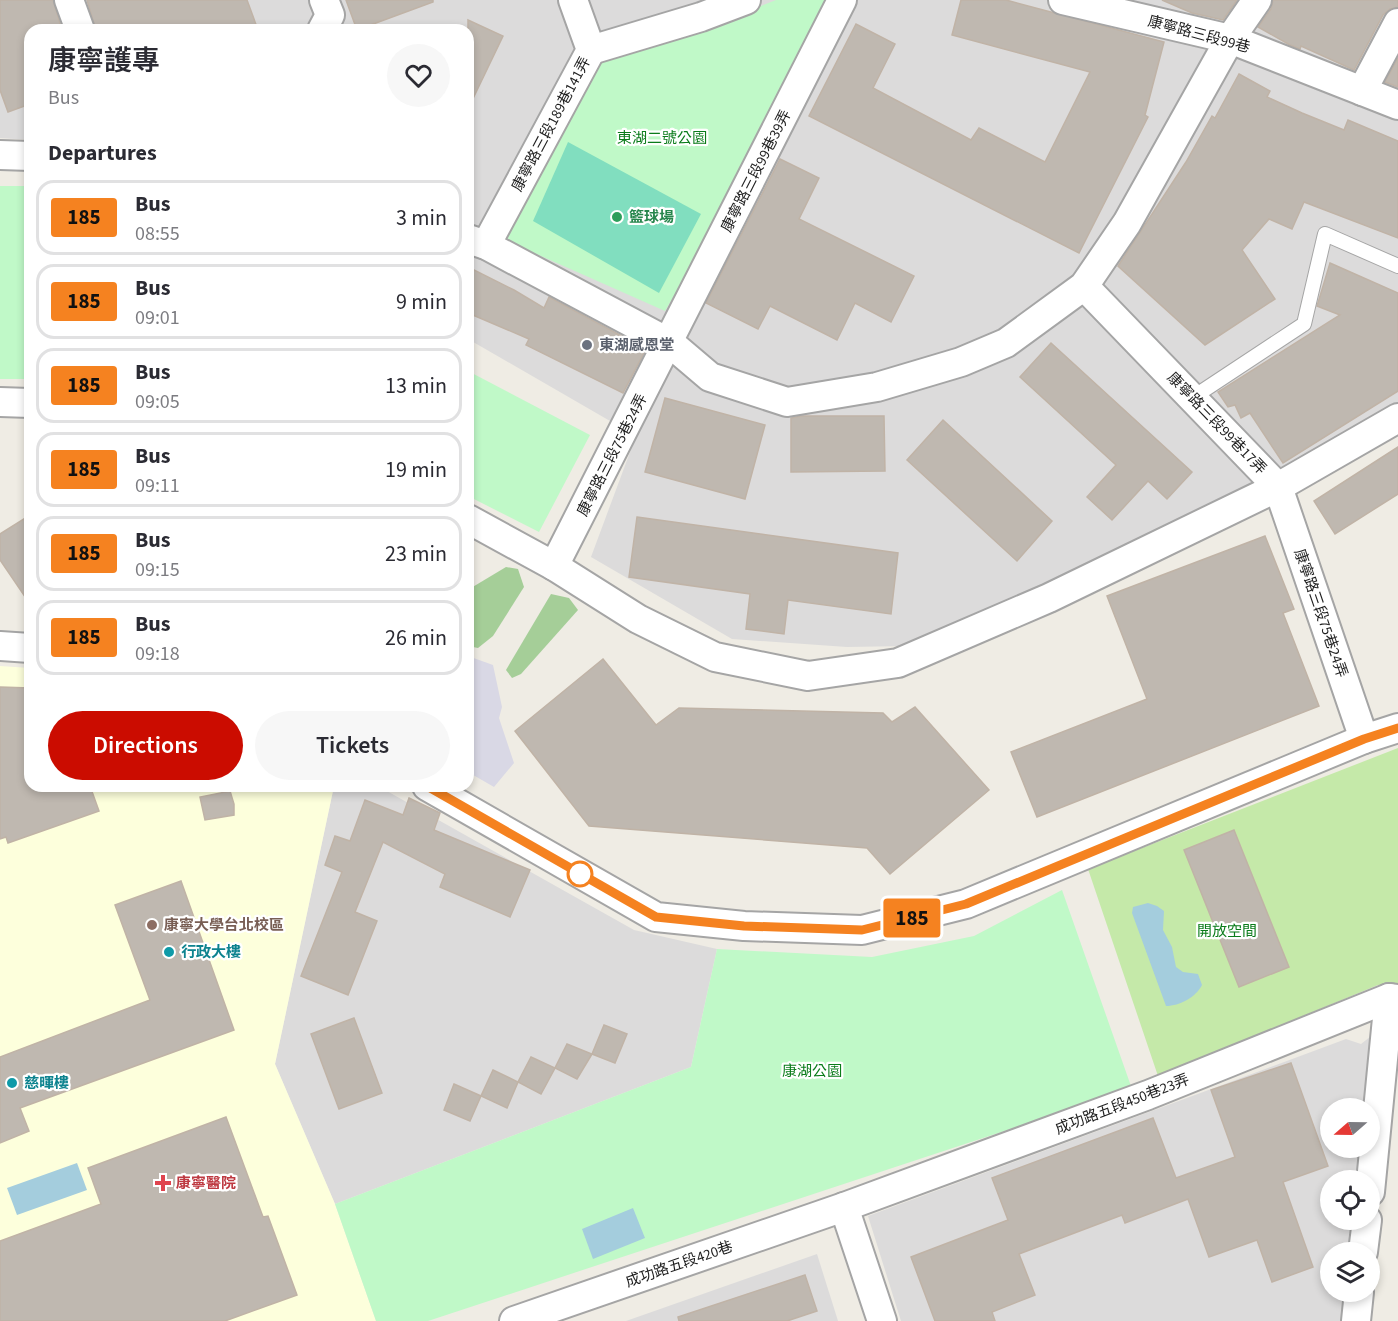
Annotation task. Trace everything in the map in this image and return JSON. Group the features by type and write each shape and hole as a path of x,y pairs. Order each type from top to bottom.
{"street":[{"path":"69,0 78,24"},
{"path":"324,0 330,15 325,24"},
{"name":"康寧路三段189巷141弄","path":"477,242 591,50 573,0"},
{"path":"591,50 701,18 746,0"},
{"name":"康寧路三段99巷39弄","path":"670,343 842,0"},
{"name":"康寧路三段99巷","path":"1063,0 1230,39 1398,105"},
{"path":"477,242 670,343 710,377 787,402 877,387 961,362 1006,343 1084,286 1127,223 1230,39 1257,0"},
{"path":"1362,91 1398,23"},
{"path":"0,155 24,156"},
{"name":"康寧路三段99巷17弄","path":"1084,286 1278,487 1398,418"},
{"name":"康寧路三段75巷24弄","path":"554,566 670,343"},
{"path":"0,402 24,403"},
{"path":"474,522 554,566 638,619 715,657 808,675 898,663 1049,598 1278,487"},
{"name":"康寧路三段75巷24弄","path":"1278,487 1364,739"},
{"path":"0,646 24,648"},
{"path":"437,792 656,917 744,926 862,930 966,904 1364,739 1398,728"},
{"path":"1373,1170 1393,998"},
{"name":"成功路五段450巷23弄","path":"844,1207 1148,1095 1393,998"},
{"path":"844,1207 882,1321"},
{"name":"成功路五段420巷","path":"514,1321 844,1207"},
{"path":"1356,1321 1358,1302"}],"lane":[{"path":"1192,398 1304,324 1325,234 1398,266"}],"shaded area":[{"path":"0,0 1398,0 1398,414 1349,447 906,646 847,647 732,639 591,557 636,436 474,342 474,24 24,24 24,140 0,138"},
{"path":"474,658 493,665 502,707 499,718 514,763 494,787 474,775"},
{"path":"0,666 24,668 24,792 333,792 275,1064 335,1204 376,1321 0,1321"},
{"path":"333,792 389,792 634,930 717,949 691,1067 335,1204 275,1064"},
{"path":"1380,1029 1371,1098 1320,1098 1320,1158 1368,1158 1367,1170 1320,1170 1320,1230 1362,1230 1361,1242 1320,1242 1320,1302 1355,1302 1354,1321 901,1321 868,1216 1346,1039 1361,1044"},
{"path":"817,1254 838,1321 626,1321"}],"green space":[{"name":"東湖二號公園","path":"776,0 847,0 665,311 505,240 601,59 705,28"},
{"name":"籃球場","path":"568,142 701,214 659,293 533,221"},
{"path":"0,186 24,186 24,379 0,379"},
{"path":"474,374 590,435 539,532 474,499"},
{"path":"506,567 518,569 524,587 493,636 478,648 474,647 474,586"},
{"path":"551,594 569,598 578,610 521,674 512,678 506,670"},
{"name":"開放空間","path":"1398,748 1398,987 1378,985 1158,1076 1088,869"},
{"name":"康湖公園","path":"1062,890 1132,1089 428,1321 376,1321 335,1204 691,1067 717,949 872,957 974,936"}],"water":[{"path":"1148,903 1164,911 1163,930 1172,947 1176,967 1183,972 1198,974 1202,985 1192,997 1177,1004 1166,1006 1132,913 1133,907"},
{"path":"77,1163 87,1190 17,1215 7,1188"},
{"path":"633,1208 645,1238 593,1259 582,1229"}],"building":[{"path":"0,0 53,0 60,24 24,24 24,106 8,112 0,90"},
{"path":"87,0 247,0 256,24 94,24"},
{"path":"346,0 433,0 433,2 373,24 355,24"},
{"path":"961,0 1006,0 1164,42 1145,115 1148,117 1079,253 809,116 856,24 895,44 873,88 971,140 979,128 1045,162 1090,72 952,35"},
{"path":"1162,0 1237,0 1223,20 1192,13"},
{"path":"1273,0 1398,0 1398,7 1390,9 1383,15 1354,70 1301,46 1300,49 1290,45 1258,27 1271,9"},
{"path":"468,20 503,36 474,96 474,24 468,24"},
{"path":"1398,58 1398,87 1385,82"},
{"path":"1239,74 1270,91 1267,97 1302,113 1344,130 1348,120 1398,141 1398,238 1304,202 1292,229 1269,219 1242,250 1275,299 1205,345 1118,266 1186,162 1212,116 1215,118"},
{"path":"780,159 819,178 799,219 914,276 891,322 855,303 837,340 770,306 758,329 706,303"},
{"path":"1330,263 1398,293 1398,391 1283,463 1250,413 1241,418 1235,405 1228,407 1218,392 1340,315 1317,306"},
{"name":"東湖感恩堂","path":"474,270 544,308 549,297 646,349 623,393 526,345 529,339 474,316"},
{"path":"1051,343 1192,472 1167,499 1148,481 1112,520 1087,497 1116,465 1020,377"},
{"path":"665,398 765,425 745,499 645,472"},
{"path":"884,416 885,471 791,472 791,418"},
{"path":"943,420 1052,521 1017,561 907,460"},
{"path":"1398,447 1398,494 1335,534 1314,501"},
{"path":"637,517 898,553 891,614 788,600 784,634 746,629 750,594 629,577"},
{"path":"24,519 24,595 0,560 0,534"},
{"path":"1265,536 1294,609 1283,613 1319,706 1037,817 1011,752 1147,699 1107,596"},
{"path":"603,659 656,725 679,708 883,713 892,722 915,707 989,790 890,874 867,848 589,826 515,731"},
{"path":"0,687 24,688 24,792 92,792 99,811 8,843 6,837 0,839"},
{"path":"230,792 234,815 205,820 200,797"},
{"path":"409,798 440,813 434,830 530,870 510,917 440,887 445,874 383,842 355,912 377,921 348,995 301,976 342,872 325,865 335,836 350,841 365,800 403,815"},
{"path":"1234,830 1289,967 1239,987 1184,850"},
{"name":"行政大樓","path":"181,881 234,1030 20,1108 29,1131 0,1143 0,1057 150,1000 115,905"},
{"path":"354,1018 382,1093 339,1109 311,1034"},
{"path":"604,1025 627,1034 615,1063 592,1054"},
{"path":"567,1044 592,1054 577,1079 555,1068"},
{"path":"531,1057 555,1068 541,1094 518,1082"},
{"path":"1291,1063 1320,1144 1320,1158 1325,1158 1328,1166 1283,1182 1313,1267 1272,1282 1257,1240 1209,1257 1188,1199 1125,1223 1122,1215 1019,1254 1035,1295 992,1312 995,1321 935,1321 911,1257 1008,1220 992,1178 1153,1118 1176,1178 1235,1157 1211,1090"},
{"path":"493,1070 518,1082 507,1108 481,1096"},
{"path":"454,1084 481,1096 470,1121 444,1110"},
{"path":"226,1117 263,1217 268,1216 297,1295 225,1321 0,1321 0,1241 101,1204 88,1168"},
{"path":"805,1275 817,1311 787,1321 679,1321 678,1317"}],"bus line":[{"name":"185","path":"437,792 656,917 744,926 862,930 966,904 1364,739 1398,728"}],"place":[{"name":"籃球場","path":"617,217"},
{"name":"東湖感恩堂","path":"587,345"},
{"name":"康寧大學台北校區","path":"152,925"},
{"name":"行政大樓","path":"169,952"},
{"name":"慈暉樓","path":"12,1083"},
{"name":"康寧醫院","path":"163,1183"}]}
